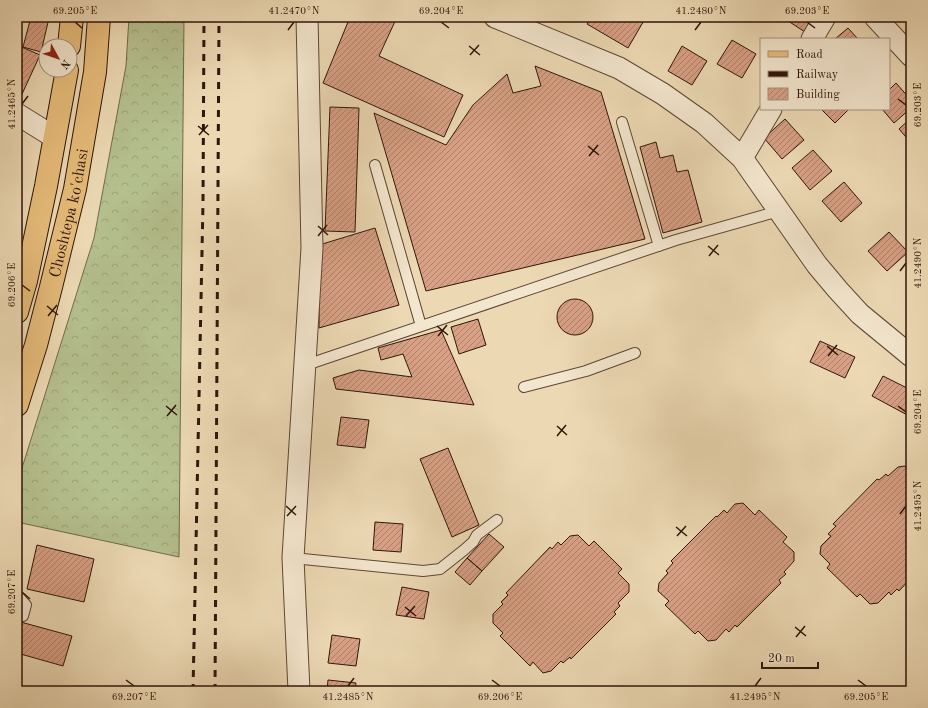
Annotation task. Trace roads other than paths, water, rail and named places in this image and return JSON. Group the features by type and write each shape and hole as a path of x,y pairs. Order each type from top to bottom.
{"main road":[{"path":"70,38 72,17"},
{"name":"Choshtepa ko'chasi","path":"17,404 36,345 74,189 95,72 99,17"},
{"name":"Choshtepa ko'chasi","path":"17,312 26,281 46,186 65,78"}],"street":[{"path":"299,691 293,558 312,248 307,17"},
{"path":"496,17 619,68 663,94 704,123 742,158 817,265 838,290 860,314 911,356"},
{"path":"813,38 825,17"},
{"path":"876,17 911,56"},
{"path":"742,158 770,110"},
{"path":"17,114 54,137"}],"lane":[{"path":"622,122 659,246"},
{"path":"375,165 421,326"},
{"path":"304,364 312,363 659,246 779,211"},
{"path":"524,388 586,371 635,353"},
{"path":"293,558 423,571 440,569 473,542 477,535 497,520"},
{"path":"17,595 26,605 23,616"}],"railway":[{"path":"193,691 203,203 204,17"},
{"path":"215,691 219,17"}]}
